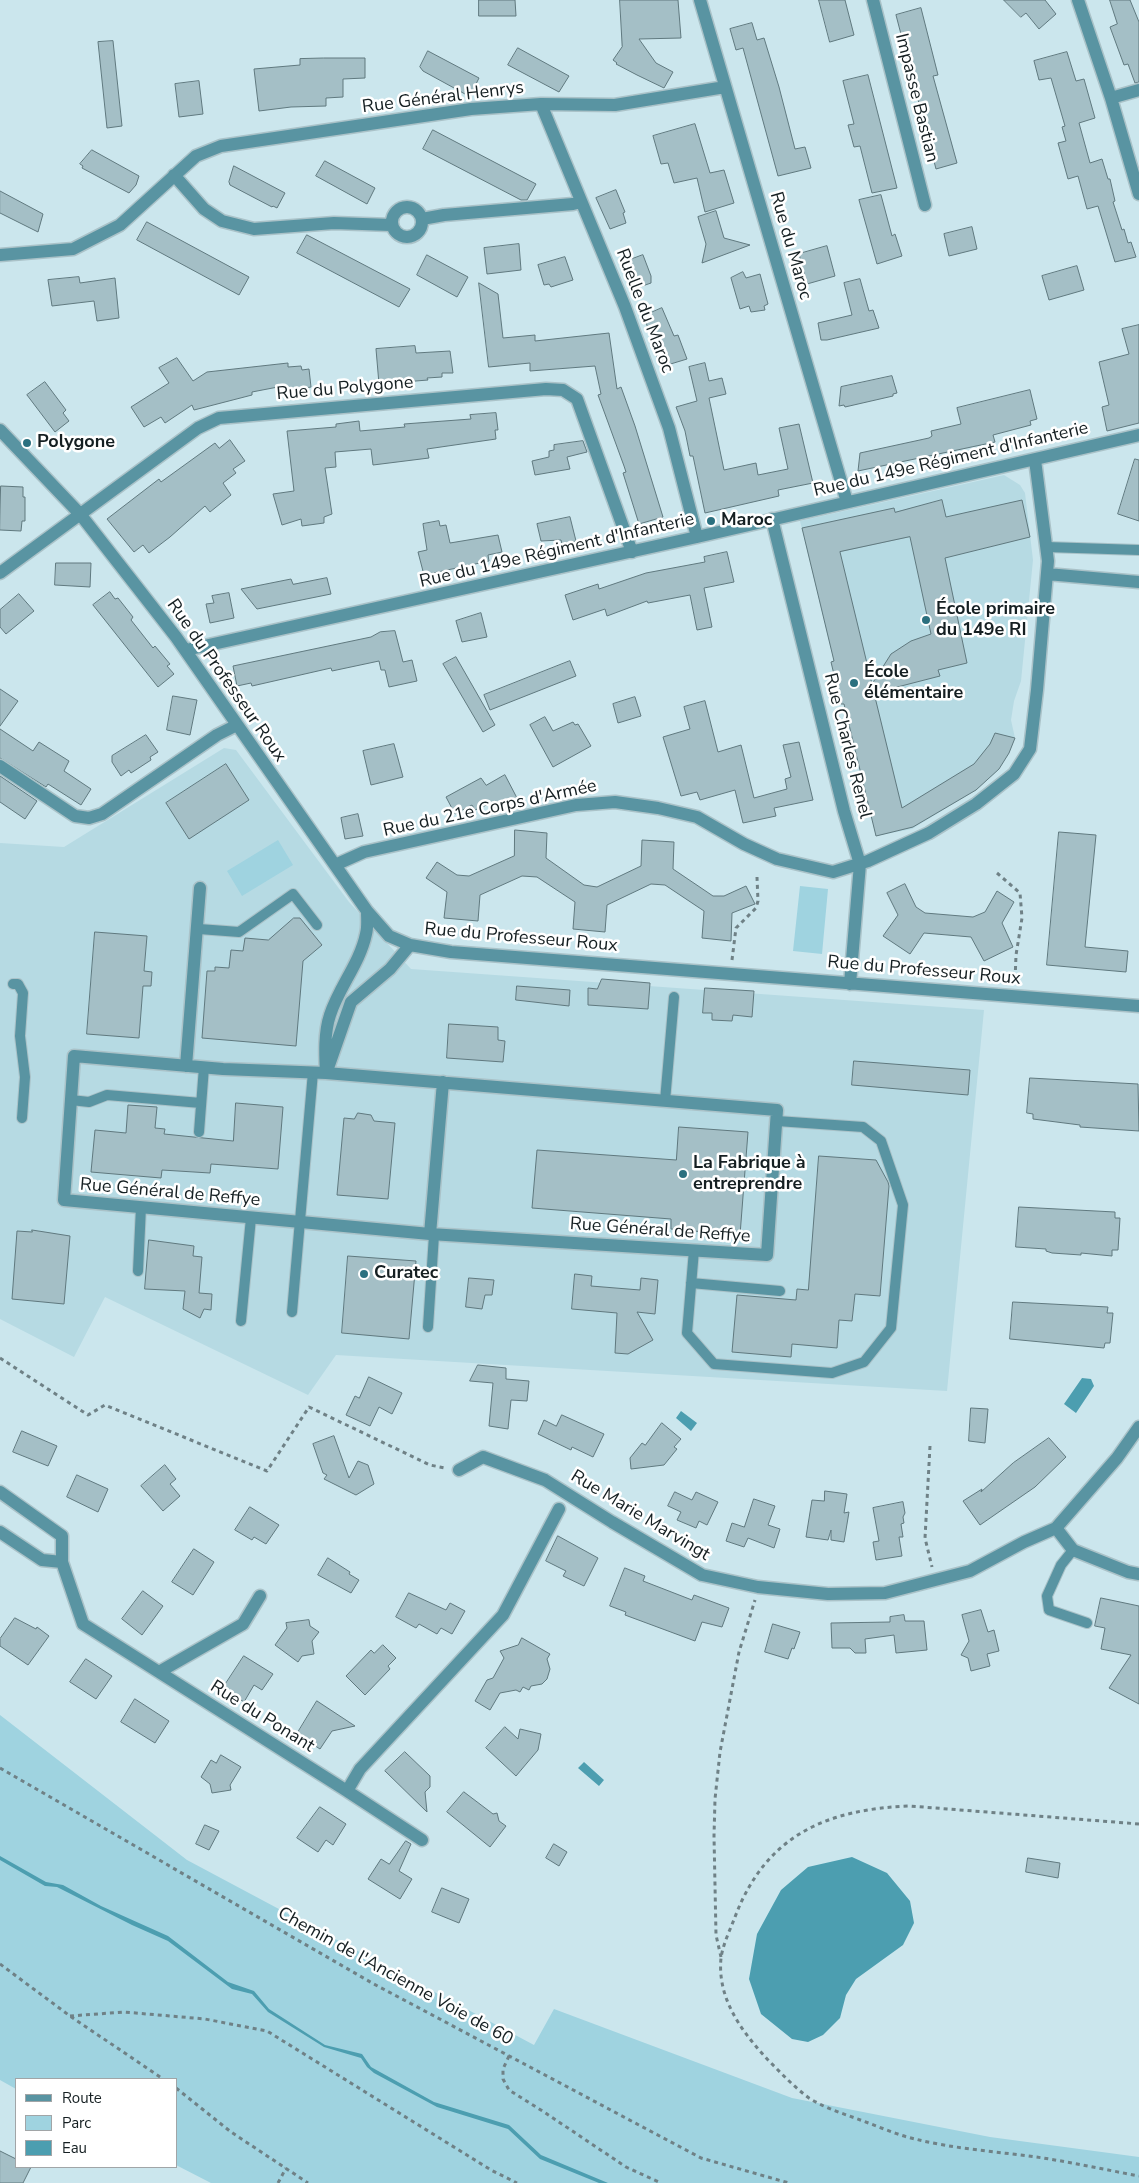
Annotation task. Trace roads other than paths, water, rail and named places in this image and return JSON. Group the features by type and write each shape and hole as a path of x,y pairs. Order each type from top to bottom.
{"street":[{"name":"Rue du Maroc","path":"700,0 847,502"},
{"name":"Impasse Bastian","path":"873,0 925,205"},
{"path":"1078,0 1111,98 1139,194"},
{"name":"Rue Général Henrys","path":"0,255 73,248 120,225 196,156 220,146 471,109 541,104 615,105 725,88"},
{"path":"1111,98 1139,90"},
{"name":"Ruelle du Maroc","path":"541,104 625,307 669,428 697,537"},
{"path":"174,175 204,209 222,221 254,229 334,223 391,225"},
{"path":"422,219 444,214 581,202"},
{"path":"404,207 412,208 418,212 422,219 421,227 417,234 409,238 402,237 395,232 391,225 392,217 396,211 404,207"},
{"name":"Rue du Polygone","path":"0,573 198,428 219,418 554,389 562,390 577,400 632,552"},
{"name":"Rue du Professeur Roux","path":"0,430 80,514 186,650 367,911 389,936 410,945 460,953 1139,1006"},
{"name":"Rue du 149e Régiment d'Infanterie","path":"186,650 632,552 1139,435"},
{"name":"Rue du 21e Corps d'Armée","path":"335,865 364,852 576,805 615,802 658,808 697,817 777,859 833,872 860,864 929,833 976,804 1014,774 1030,749 1046,574 1046,547 1035,460"},
{"name":"Rue Charles Renel","path":"772,519 844,812 860,864 850,984"},
{"path":"1046,574 1139,582"},
{"path":"0,766 75,816 89,818 102,814 217,734 237,725"},
{"path":"186,1066 200,888"},
{"path":"326,1073 325,1052 329,1018 339,991 361,950 366,933 367,911"},
{"path":"326,1073 351,1002 390,969 410,945"},
{"name":"Rue Général de Reffye","path":"74,1056 186,1066 313,1072 778,1110 767,1255 432,1234 64,1200 74,1056"},
{"path":"432,1234 443,1082"},
{"name":"Rue Marie Marvingt","path":"459,1470 482,1457 545,1480 702,1575 758,1587 828,1594 885,1593 970,1571 1024,1542 1056,1528 1117,1458 1139,1427"},
{"name":"Rue du Ponant","path":"0,1492 62,1536 62,1562 84,1624 422,1840"},
{"path":"347,1791 360,1769 503,1615 559,1509"},
{"path":"1056,1528 1073,1550 1128,1572 1139,1574"},
{"path":"0,1532 42,1560 62,1562"},
{"path":"159,1672 244,1624 260,1596"}],"lane":[{"path":"1046,547 1139,550"},
{"path":"198,929 239,932 293,894 317,925"},
{"path":"13,984 18,984 23,993 20,1036 24,1077 22,1118"},
{"path":"665,1101 674,997"},
{"path":"199,1132 204,1067"},
{"path":"292,1312 313,1072"},
{"path":"71,1100 89,1102 107,1095 201,1103"},
{"path":"694,1250 687,1333 714,1364 832,1373 864,1362 891,1328 903,1205 881,1141 863,1128 777,1121"},
{"path":"138,1270 141,1207"},
{"path":"241,1321 250,1218"},
{"path":"428,1327 432,1234"},
{"path":"691,1283 780,1291"},
{"path":"1073,1550 1061,1565 1047,1596 1049,1610 1087,1623"}],"water":[{"path":"1082,1378 1091,1379 1094,1386 1076,1413 1064,1404"},
{"path":"681,1411 697,1423 691,1431 676,1418"},
{"path":"584,1762 604,1780 599,1786 578,1768"},
{"path":"0,1856 46,1882 63,1885 101,1906 168,1936 228,1982 254,1991 269,2009 325,2045 362,2054 371,2067 434,2102 509,2125 541,2155 608,2183 599,2183 540,2159 508,2129 437,2107 374,2073 361,2058 324,2047 268,2012 252,1994 232,1989 168,1941 57,1887 45,1886 0,1860"},
{"path":"852,1857 887,1873 910,1901 914,1923 903,1945 856,1979 846,1995 840,2018 823,2035 808,2042 792,2039 761,2014 749,1979 757,1934 781,1890 808,1867"}],"place":[{"name":"Polygone","path":"27,443"},
{"name":"Maroc","path":"711,521"},
{"name":"École primaire du 149e RI","path":"926,620"},
{"name":"École élémentaire","path":"854,683"},
{"name":"La Fabrique à entreprendre","path":"683,1174"},
{"name":"Curatec","path":"364,1274"}]}
